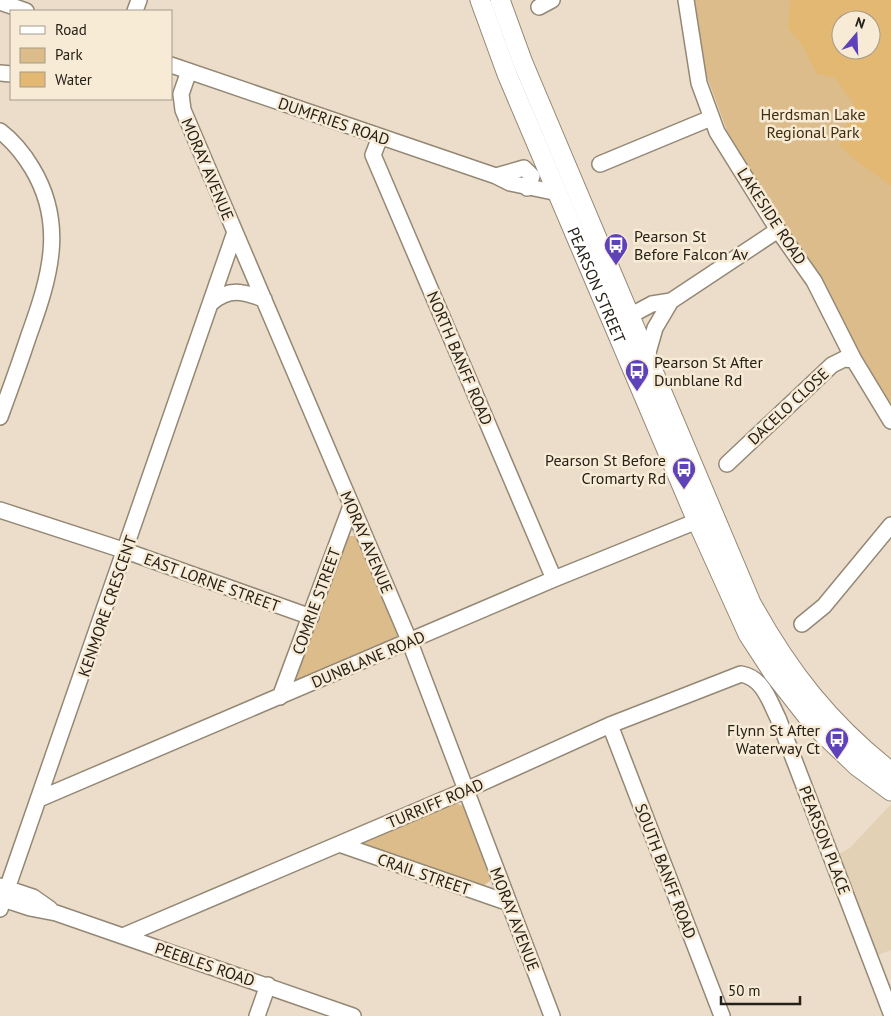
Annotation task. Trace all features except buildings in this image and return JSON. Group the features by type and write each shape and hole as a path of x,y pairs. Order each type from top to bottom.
{"main road":[{"name":"PEARSON STREET","path":"480,0 507,74 558,192 622,320 647,356 751,603 780,653 820,708 891,772"},
{"name":"PEARSON STREET","path":"500,0 697,522 748,634 774,674 814,725 858,766 891,791"}],"street":[{"name":"LAKESIDE ROAD","path":"686,0 699,83 711,118 778,230 814,280 854,360 891,420"},
{"path":"0,2 23,10"},
{"name":"DUMFRIES ROAD","path":"172,65 496,176 510,183 527,188 558,192"},
{"name":"MORAY AVENUE","path":"189,71 181,94 183,110 409,640 552,1016"},
{"path":"600,164 711,118"},
{"path":"0,131 24,154 38,178 51,212 53,243 47,286 0,417"},
{"name":"NORTH BANFF ROAD","path":"380,137 373,155 554,579"},
{"path":"622,320 652,304 671,301 778,230"},
{"name":"KENMORE CRESCENT","path":"2,896 39,799 236,232"},
{"path":"211,303 221,294 232,292 246,293 264,300"},
{"path":"647,356 655,328 671,301"},
{"name":"DACELO CLOSE","path":"727,464 832,364 844,359 854,360"},
{"name":"COMRIE STREET","path":"280,696 351,506"},
{"name":"EAST LORNE STREET","path":"0,510 126,551 311,617"},
{"name":"DUNBLANE ROAD","path":"39,799 409,640 697,522"},
{"path":"802,624 824,606 891,525"},
{"name":"TURRIFF ROAD","path":"123,936 466,790 610,725 734,675 748,675"},
{"name":"PEARSON PLACE","path":"748,675 760,684 778,718 891,1013"},
{"name":"SOUTH BANFF ROAD","path":"610,725 722,1016"},
{"name":"CRAIL STREET","path":"339,844 509,903"},
{"name":"PEEBLES ROAD","path":"2,896 33,897 56,913 353,1016"},
{"path":"257,1016 268,985"}],"shaded area":[{"path":"891,804 891,950 870,958 834,856 850,848"}],"green space":[{"name":"Herdsman Lake Regional Park","path":"692,0 891,0 891,407 730,139 707,77 694,24"},
{"path":"356,536 361,542 398,631 397,637 391,642 298,682 294,679 344,537"},
{"path":"454,802 465,807 491,875 490,881 483,886 363,843 364,841"}],"water":[{"path":"791,0 891,0 891,186 858,162 840,145 854,104 835,78 816,73 803,47 788,27"}],"place":[{"name":"Pearson St Before Falcon Av","path":"616,266"},
{"name":"Pearson St After Dunblane Rd","path":"637,392"},
{"name":"Pearson St Before Cromarty Rd","path":"684,490"},
{"name":"Flynn St After Waterway Ct","path":"837,760"}]}
